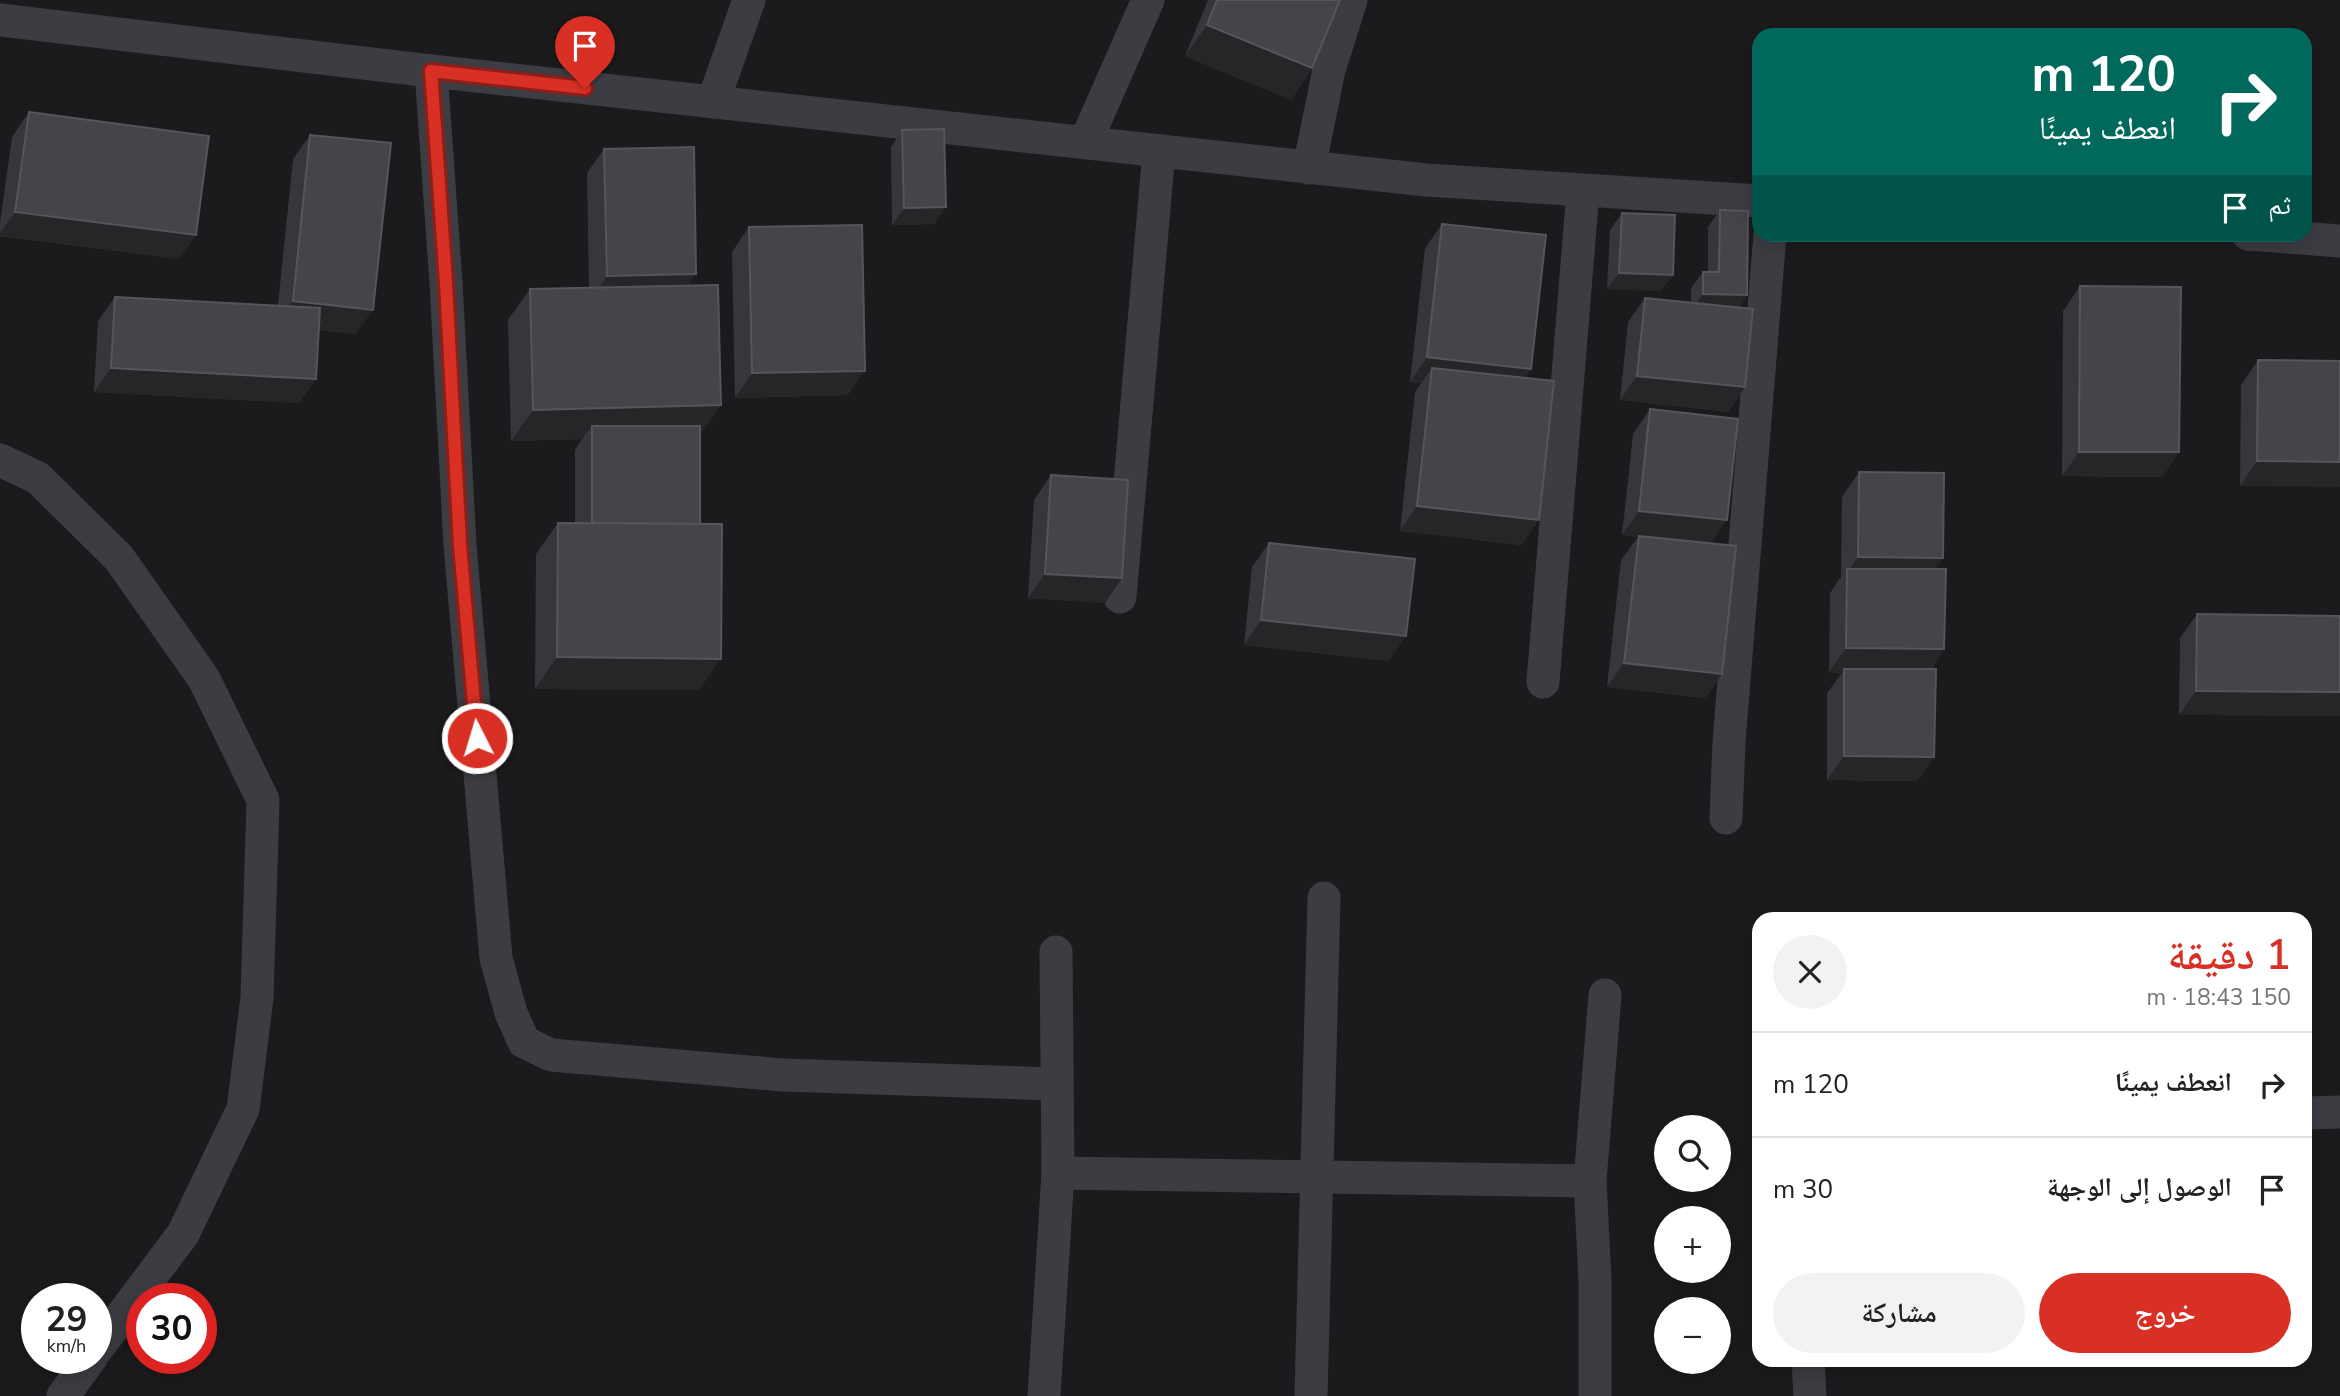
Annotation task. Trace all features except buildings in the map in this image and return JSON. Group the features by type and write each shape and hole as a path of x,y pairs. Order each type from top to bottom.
{"street":[{"path":"713,102 748,0"},
{"path":"1086,141 1148,0"},
{"path":"1309,168 1329,70 1351,0"},
{"path":"0,20 431,71 1086,141 1309,168 1426,180 1752,201"},
{"path":"431,71 460,545 496,958 511,1013 524,1042 551,1055 769,1073 1057,1084"},
{"path":"1120,597 1159,151"},
{"path":"1543,682 1583,191"},
{"path":"2312,239 2340,241"},
{"path":"1726,818 1729,742 1769,242"},
{"path":"0,460 38,478 119,558 204,678 263,800 257,998 243,1109 183,1234 112,1329"},
{"path":"1311,1396 1324,898"},
{"path":"1044,1396 1058,1173 1056,953"},
{"path":"1595,1396 1590,1181 1605,995"},
{"path":"2312,1113 2340,1112"},
{"path":"1058,1173 1590,1181"},
{"path":"1808,1367 1810,1396"},
{"path":"63,1396 79,1374"}],"route":[{"path":"477,738 460,545 431,71 585,88"}]}
